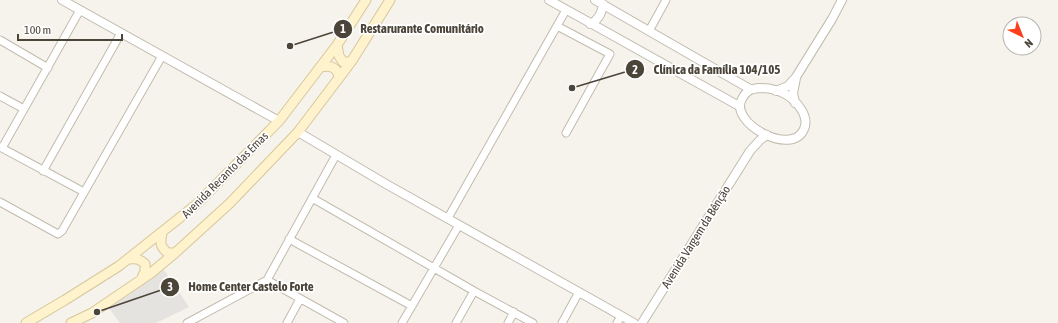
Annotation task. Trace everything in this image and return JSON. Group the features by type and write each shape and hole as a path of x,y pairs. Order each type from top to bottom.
{"main road":[{"name":"Avenida Recanto das Emas","path":"26,323 129,259 162,234 197,204 279,121 337,45 366,0"},
{"name":"Avenida Recanto das Emas","path":"71,323 92,313 141,280 175,253 230,203 298,132 351,62 390,0"},
{"path":"337,45 340,58 343,62 351,62"},
{"path":"321,67 332,67 337,71 339,78"},
{"path":"162,234 160,244 161,247 168,253 175,253"},
{"path":"129,259 135,258 145,264 145,271 141,280"},
{"path":"36,318 45,323"}],"street":[{"path":"62,0 279,121"},
{"path":"549,0 740,106 747,121 756,130 767,135 788,140 801,134 804,128 805,120 803,112 785,94 767,88 750,89 594,0"},
{"path":"649,31 666,0"},
{"path":"776,91 788,86 796,77 842,0"},
{"path":"590,24 598,18 602,12 603,4"},
{"path":"80,10 48,68 1,147 84,192"},
{"path":"448,218 566,10"},
{"path":"557,26 610,54 566,133"},
{"path":"43,171 121,33"},
{"path":"0,40 48,68"},
{"path":"0,202 58,234 62,231 162,56"},
{"path":"795,103 793,93 796,77"},
{"path":"740,106 743,97 750,89"},
{"path":"0,96 24,109"},
{"name":"Avenida Vargem da Bênção","path":"750,151 756,130"},
{"path":"298,132 386,184 580,292 619,319 634,323"},
{"name":"Avenida Vargem da Bênção","path":"642,323 750,151 767,135"},
{"path":"187,323 267,280 336,155"},
{"path":"312,198 533,323"},
{"path":"402,323 459,225"},
{"path":"289,239 412,306"},
{"path":"267,280 344,323"},
{"path":"456,323 474,291"},
{"path":"562,323 580,292"},
{"path":"287,323 300,299"},
{"path":"508,323 514,312"}],"shaded area":[{"path":"164,270 189,307 156,323 120,323 109,308"}],"place":[{"name":"Restarurante Comunitário","path":"290,46"},
{"name":"Clínica da Família 104/105","path":"572,88"},
{"name":"Home Center Castelo Forte","path":"97,312"}]}
